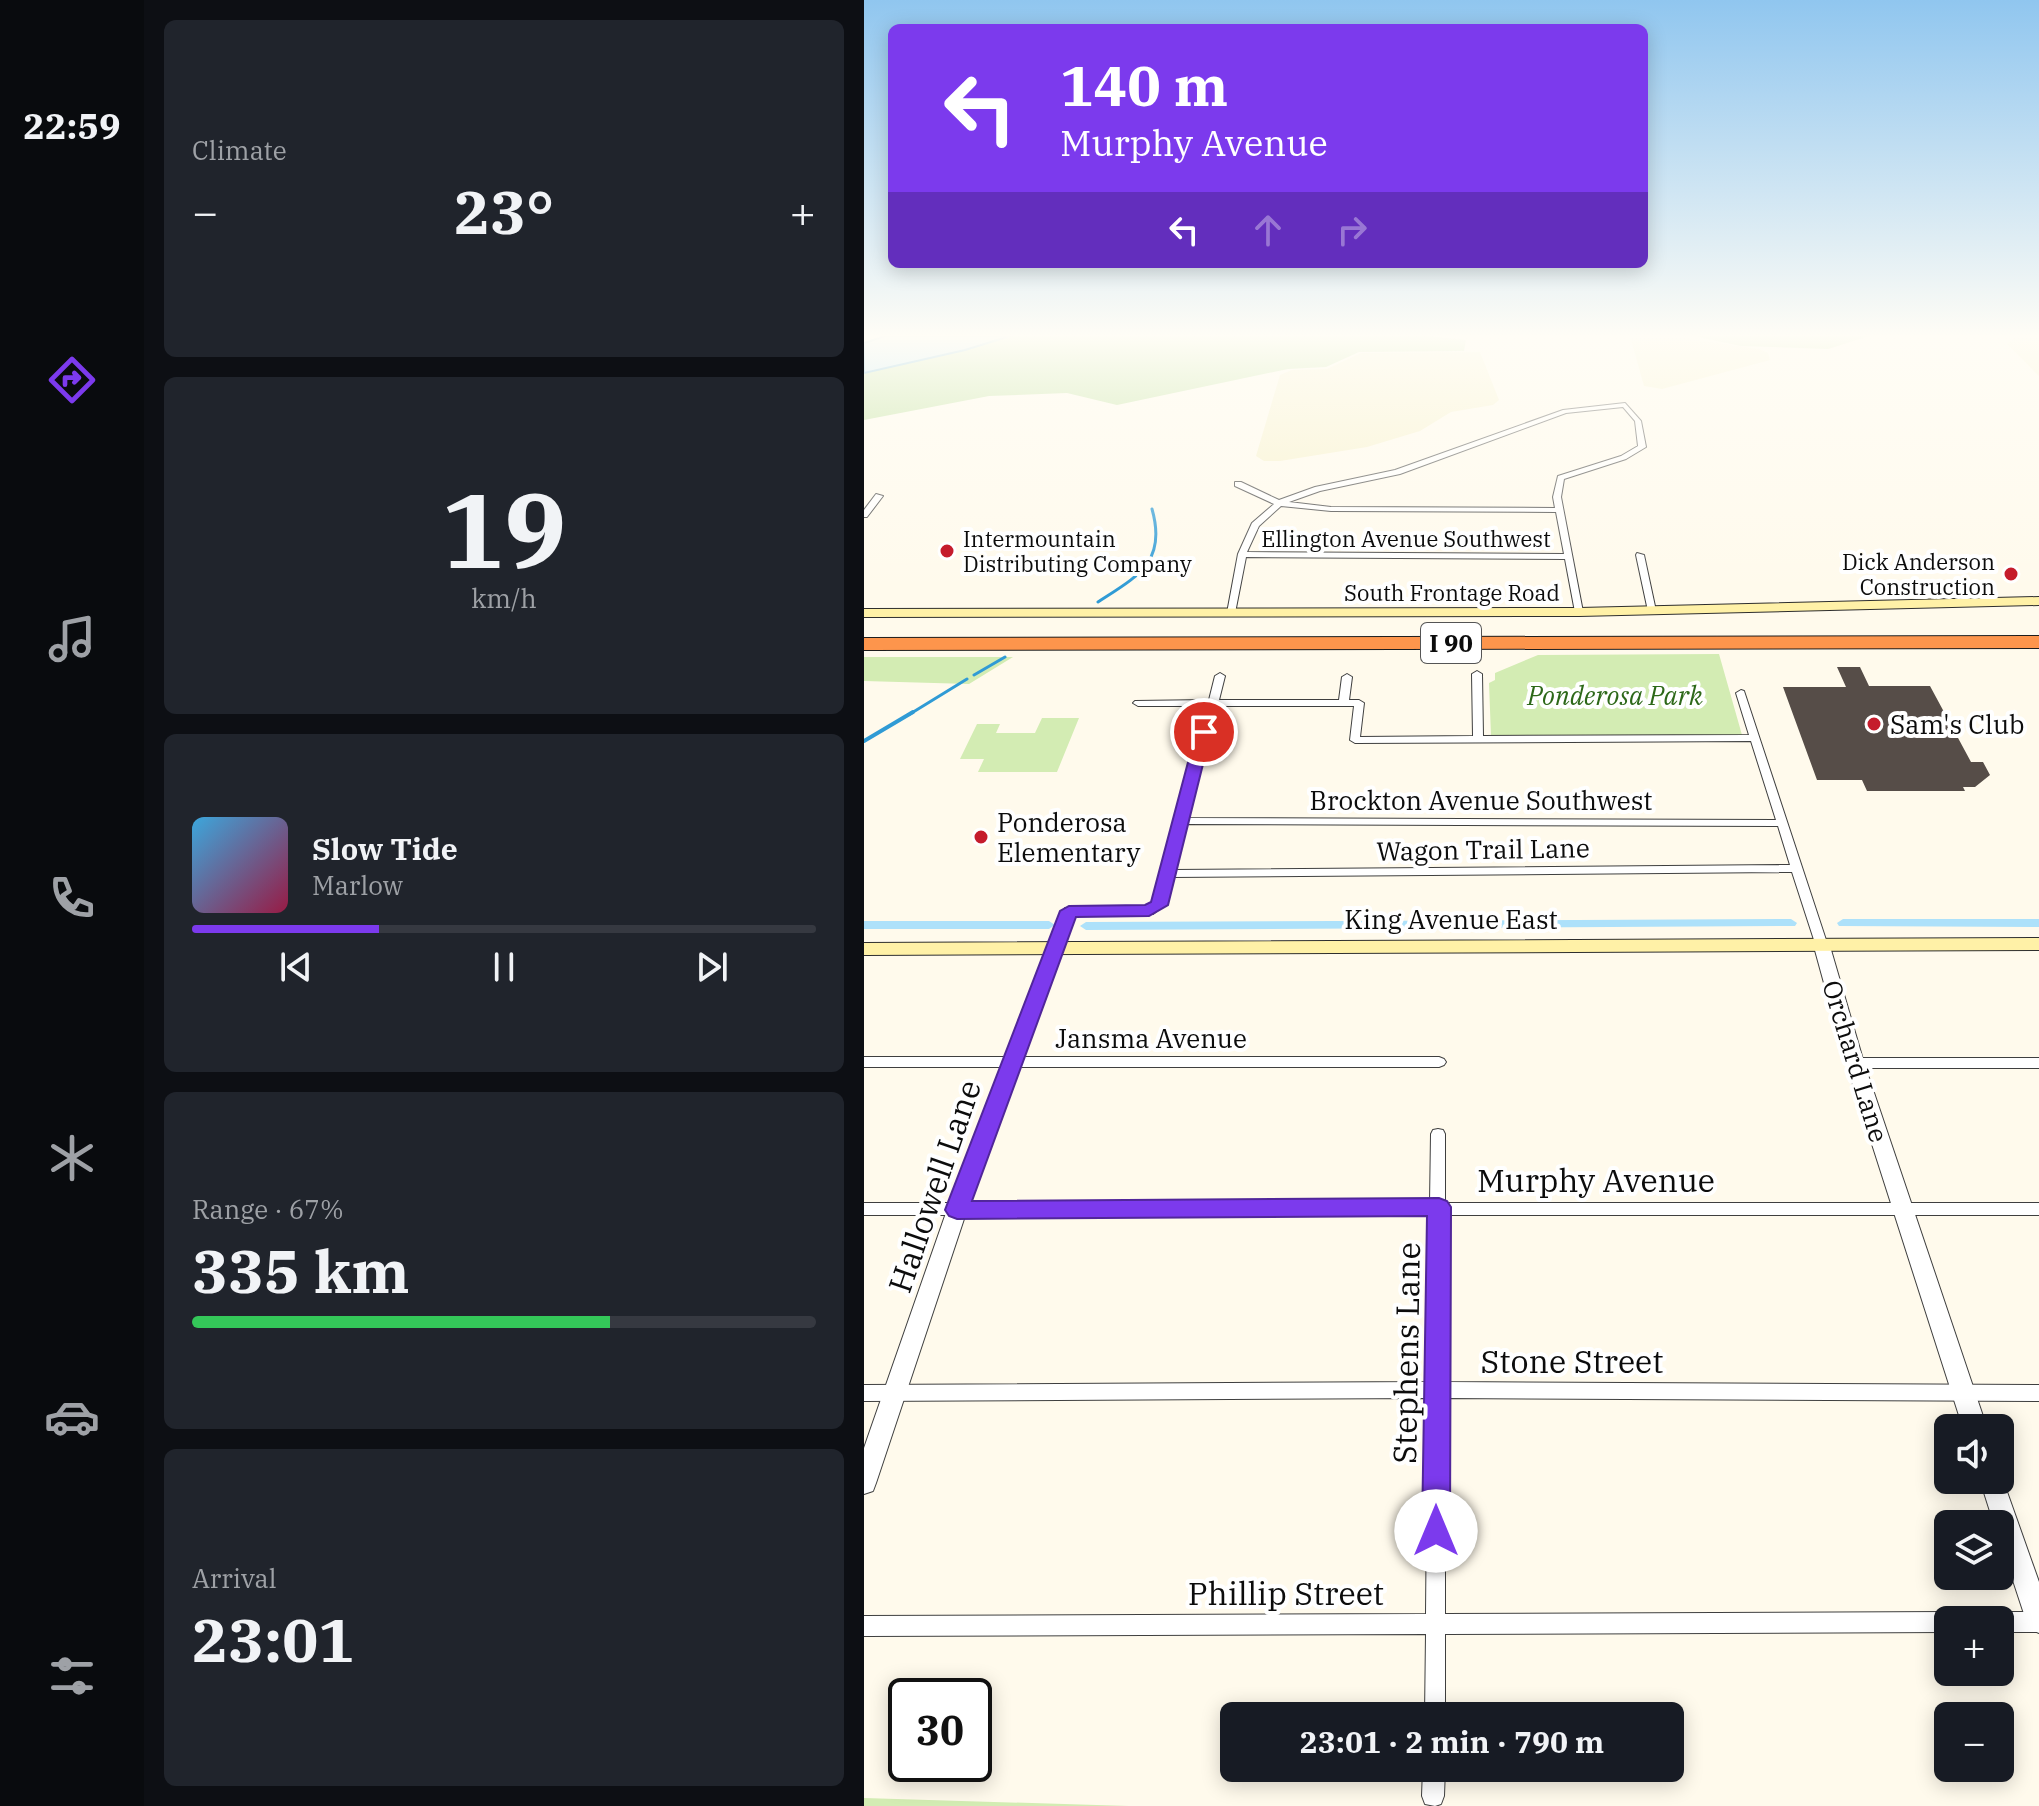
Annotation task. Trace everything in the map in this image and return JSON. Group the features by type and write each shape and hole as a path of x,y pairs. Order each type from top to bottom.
{"highway":[{"name":"I 90","path":"864,627 2039,625"},
{"name":"I 90","path":"864,644 2039,642"}],"main road":[{"name":"South Frontage Road","path":"864,613 1579,612 2039,601"},
{"name":"King Avenue East","path":"864,949 2039,944"}],"street":[{"path":"1231,613 1242,554 1255,525 1279,503 1318,489 1397,472 1539,420"},
{"path":"1579,612 1557,497 1561,478 1579,469 1632,455 1642,447 1637,420"},
{"path":"1238,484 1279,503 1331,509 1560,510"},
{"path":"864,515 879,496"},
{"name":"Ellington Avenue Southwest","path":"1242,554 1570,557"},
{"path":"1640,555 1652,611"},
{"path":"1477,674 1478,739"},
{"path":"1169,874 1180,821 1220,676"},
{"path":"1344,703 1347,677"},
{"name":"Orchard Lane","path":"1741,693 1821,943 1855,1063 1970,1414"},
{"path":"1138,703 1359,703 1355,740 1754,738"},
{"name":"Brockton Avenue Southwest","path":"1180,821 1782,823"},
{"name":"Wagon Trail Lane","path":"1169,874 1797,868"},
{"name":"Hallowell Lane","path":"864,1483 957,1210 1069,911 1149,911 1159,905 1169,874"},
{"name":"Jansma Avenue","path":"864,1062 1439,1062"},
{"path":"1855,1063 2039,1063"},
{"name":"Stephens Lane","path":"1435,1702 1438,1134"},
{"name":"Murphy Avenue","path":"864,1209 2039,1209"},
{"name":"Stone Street","path":"864,1393 1437,1390 2039,1393"},
{"path":"1997,1494 2039,1621 2014,1622"},
{"name":"Phillip Street","path":"864,1626 1934,1622"},
{"path":"1433,1796 1434,1782"}],"shaded area":[{"path":"1267,420 1437,420 1420,431 1367,447 1280,461 1264,461 1256,456"}],"green space":[{"name":"Ponderosa Park","path":"1719,654 1742,735 1491,736 1489,683 1495,680 1495,673 1538,655"},
{"path":"864,657 1013,657 969,684 864,681"},
{"path":"1042,718 1079,718 1057,772 978,772 984,759 960,759 977,724 1000,724 996,733 1035,733"},
{"path":"864,1798 1129,1806 864,1806"}],"building":[{"name":"Sam's Club","path":"1837,667 1860,667 1869,686 1930,686 1971,762 1983,762 1990,775 1975,787 1963,787 1965,791 1867,791 1862,780 1817,780 1783,687 1846,687"}],"waterway":[{"path":"1098,602 1146,566 1156,542 1152,509"},
{"path":"974,675 1005,657"},
{"path":"910,714 967,679"},
{"path":"864,741 913,712"},
{"path":"1086,926 1791,923"},
{"path":"1843,923 2039,923"},
{"path":"864,925 1049,925"}],"place":[{"name":"Intermountain Distributing Company","path":"947,551"},
{"name":"Dick Anderson Construction","path":"2011,574"},
{"name":"Sam's Club","path":"1874,724"},
{"name":"Ponderosa Elementary","path":"981,837"}],"route":[{"path":"1204,732 1159,905 1149,911 1069,911 957,1210 1439,1207 1436,1531"}]}
